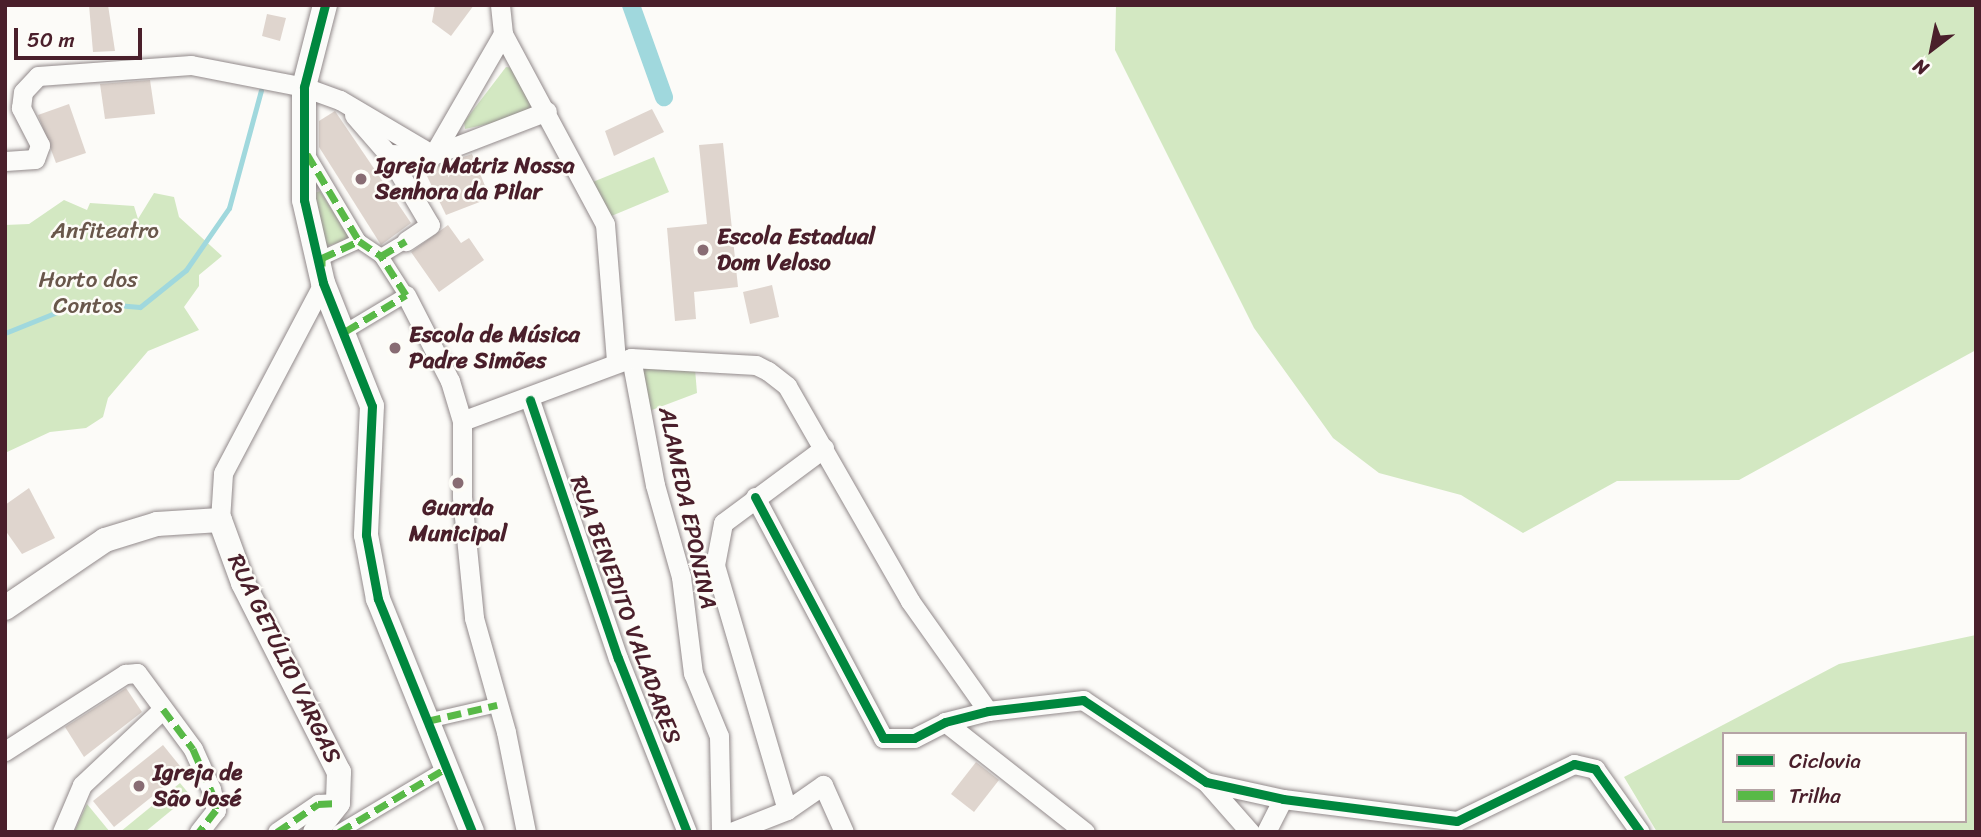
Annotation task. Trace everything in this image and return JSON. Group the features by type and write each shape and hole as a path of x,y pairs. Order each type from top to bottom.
{"street":[{"path":"325,5 304,87 305,151 359,241 381,256 405,295 450,382 462,421 463,497 474,618 526,832"},
{"path":"433,155 503,34 499,5"},
{"name":"ALAMEDA EPONINA","path":"503,34 547,111 605,224 624,360 681,577 693,673 719,736 721,832"},
{"path":"10,162 35,159 40,145 21,108 23,92 38,76 191,65 304,87 340,100 433,155"},
{"path":"340,100 388,154 430,225 381,256"},
{"path":"388,154 433,155 547,111"},
{"path":"305,138 304,200 323,284 345,331 372,406 366,535 378,599 472,832"},
{"path":"5,608 105,540 157,524 220,520 223,473 323,284 322,258 359,241"},
{"path":"345,331 405,295"},
{"path":"462,421 530,400 624,360 768,371 787,386 910,601 988,711"},
{"name":"RUA BENEDITO VALADARES","path":"530,400 618,659 687,832"},
{"path":"788,810 715,565 723,523 824,448"},
{"path":"755,497 883,738 914,738 944,722 988,711 1083,700 1206,782 1250,832"},
{"name":"RUA GETÚLIO VARGAS","path":"220,520 243,583 340,772 338,803"},
{"path":"5,751 132,671 147,682 193,749 213,795 216,810 199,832"},
{"path":"427,721 497,705"},
{"path":"62,832 82,785 163,709"},
{"path":"944,722 1085,832"},
{"path":"339,832 448,767"},
{"path":"1206,782 1283,799 1460,826 1560,768 1595,769 1640,832"},
{"path":"731,832 788,810 823,785 844,832"},
{"path":"1266,832 1283,799"},
{"path":"277,832 318,804 338,803"},
{"path":"315,832 338,803"}],"green space":[{"path":"1116,5 1976,5 1976,350 1739,480 1617,481 1523,533 1461,495 1379,473 1333,438 1254,328 1115,50"},
{"path":"506,67 514,68 535,114 465,129 464,122"},
{"path":"654,157 669,192 597,222 583,186"},
{"path":"320,191 350,239 311,251 312,194"},
{"name":"Horto dos Contos","path":"154,193 174,197 179,217 222,256 199,275 199,286 184,307 199,330 148,351 108,398 103,417 86,428 50,432 5,453 5,225 29,224 64,200 87,210 90,203 134,206 138,219"},
{"path":"641,359 695,369 697,393 644,413"},
{"path":"1976,635 1976,832 1657,832 1624,777 1839,664"},
{"path":"180,783 190,795 145,832 120,832"},
{"path":"87,804 110,832 74,832"}],"building":[{"path":"89,5 108,5 115,51 93,52"},
{"path":"435,5 474,5 451,36 432,22"},
{"path":"267,14 286,18 280,41 262,36"},
{"path":"150,80 155,114 105,119 100,84"},
{"path":"69,104 86,153 56,163 38,115"},
{"path":"652,109 664,132 614,156 605,131"},
{"name":"Igreja Matriz Nossa Senhora da Pilar","path":"335,111 411,223 381,245 319,147 319,121"},
{"path":"723,143 738,287 694,292 696,319 675,321 667,228 707,224 699,145"},
{"path":"472,154 490,198 446,215 424,170"},
{"path":"448,225 461,243 469,238 484,260 439,292 411,252"},
{"path":"772,285 779,317 750,324 743,292"},
{"path":"29,488 55,538 22,554 5,530 5,505"},
{"path":"126,688 142,712 84,757 65,727"},
{"name":"Igreja de São José","path":"163,745 184,771 114,827 93,801"},
{"path":"976,762 999,780 974,812 951,794"}],"waterway":[{"path":"631,5 664,97"},
{"path":"5,333 82,302 140,307 186,270 229,208 261,90"}],"marked path":[{"path":"307,154 359,241"},
{"path":"322,266 322,258 359,241 381,256 406,241"},
{"path":"346,331 406,295 381,256"},
{"path":"427,721 497,705"},
{"path":"163,709 193,749 213,795 216,810 199,832"},
{"path":"339,832 448,767"},
{"path":"277,832 318,804 338,803"}],"cycle path":[{"path":"325,5 304,87 304,200 323,283 372,406 366,535 378,599 472,832"},
{"path":"530,400 618,658 687,832"},
{"path":"755,497 883,738 914,738 945,722 988,711 1083,700 1206,782 1283,799 1457,821 1574,764 1595,769 1640,832"}],"place":[{"name":"Igreja Matriz Nossa Senhora da Pilar","path":"361,179"},
{"name":"Escola Estadual Dom Veloso","path":"703,250"},
{"name":"Escola de Música Padre Simões","path":"395,348"},
{"name":"Guarda Municipal","path":"458,483"},
{"name":"Igreja de São José","path":"139,786"}],"park label":[{"name":"Anfiteatro","path":"105,231"}]}
